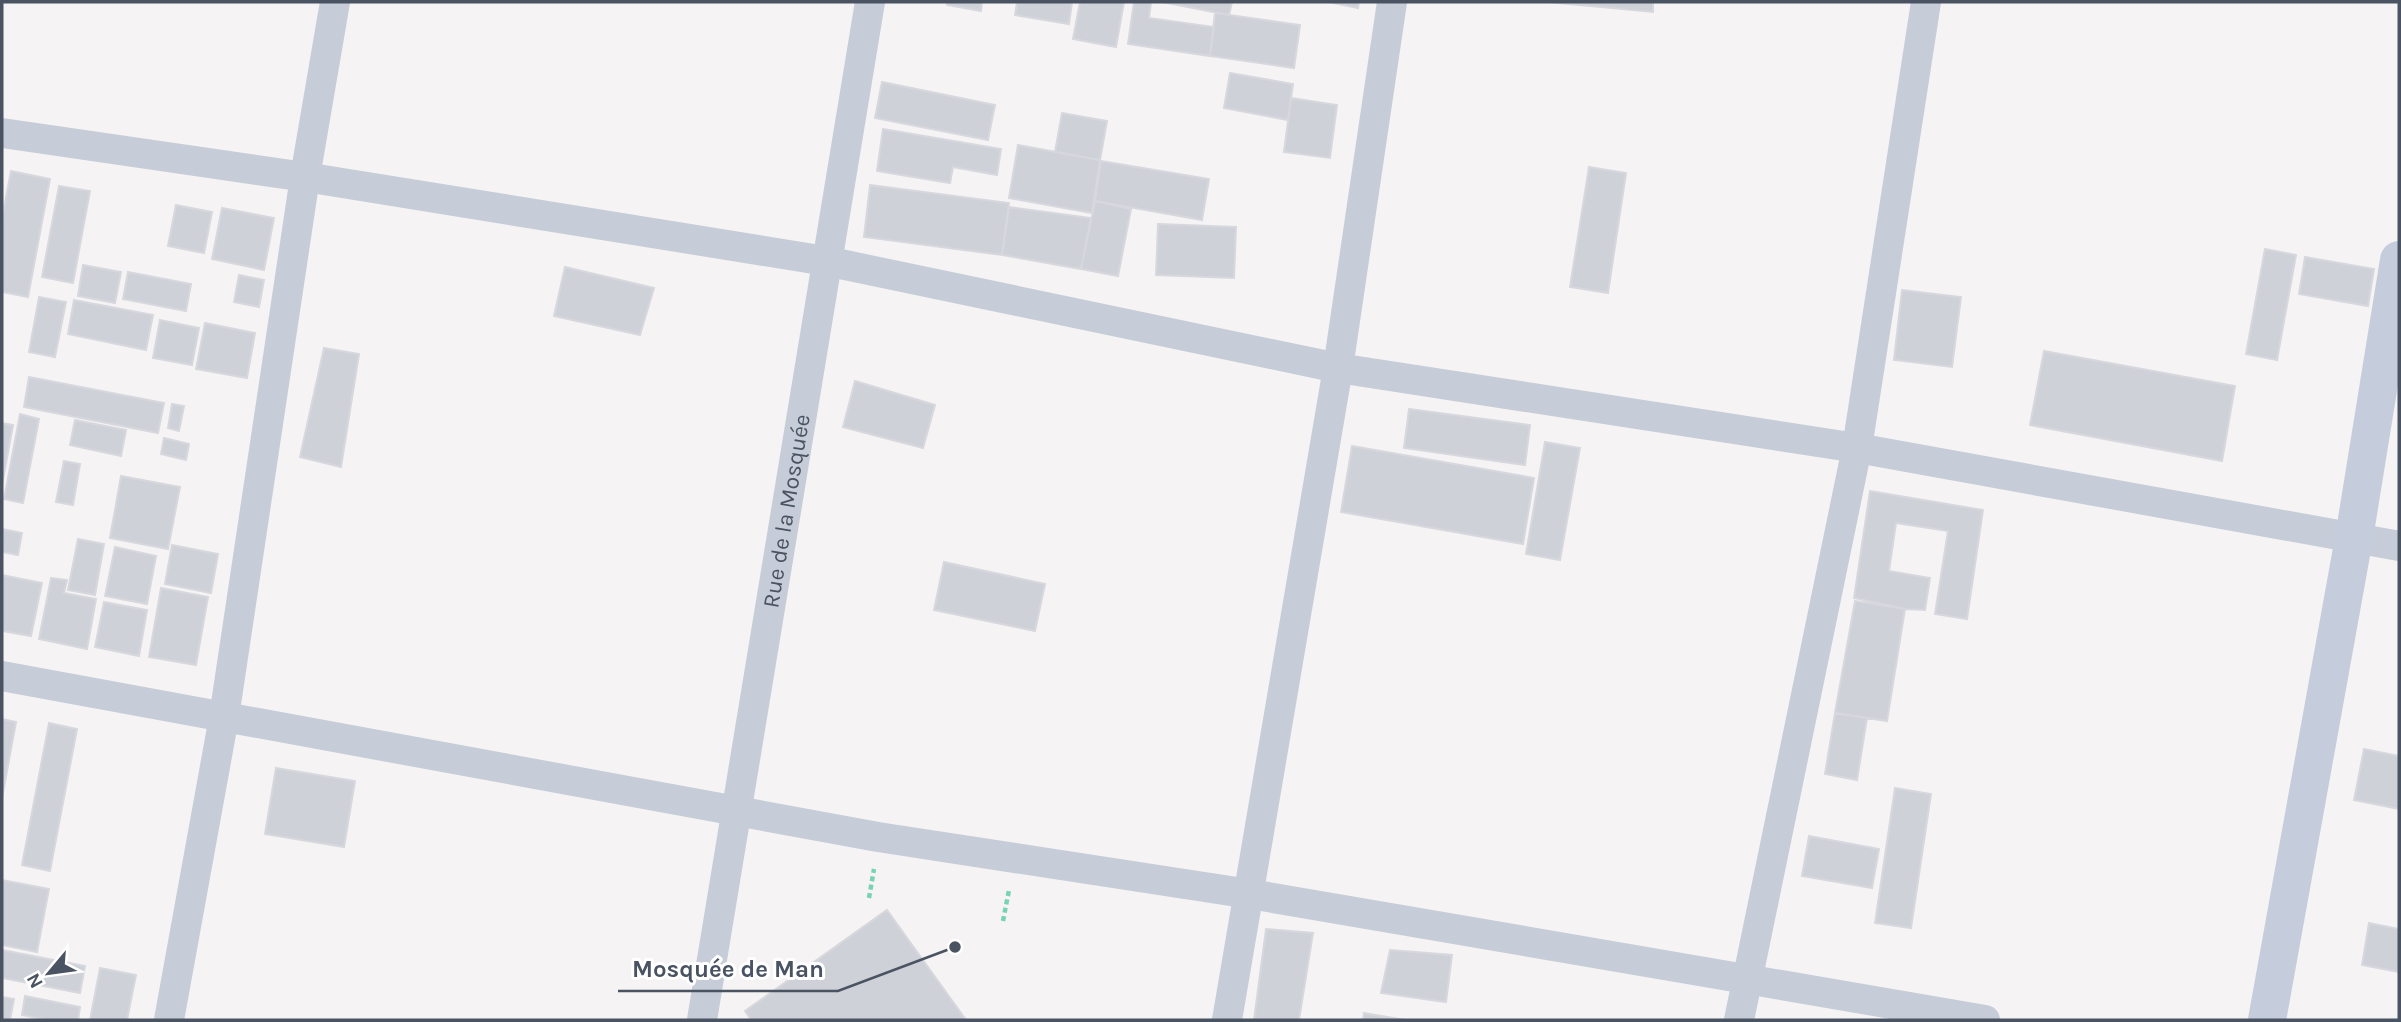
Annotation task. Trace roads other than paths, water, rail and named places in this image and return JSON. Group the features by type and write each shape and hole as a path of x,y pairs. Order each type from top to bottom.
{"main road":[{"path":"2267,1020 2354,538 2399,260"}],"street":[{"path":"169,1020 224,717 305,177 335,2"},
{"name":"Rue de la Mosquée","path":"702,1020 870,2"},
{"path":"1227,1020 1338,368 1392,2"},
{"path":"1739,1020 1857,448 1926,2"},
{"path":"2,133 305,177 826,261 1338,368 1857,448 2399,545"},
{"path":"2,676 890,839 1250,894 1746,982 1985,1020"}],"place":[{"name":"Mosquée de Man","path":"955,947"}]}
